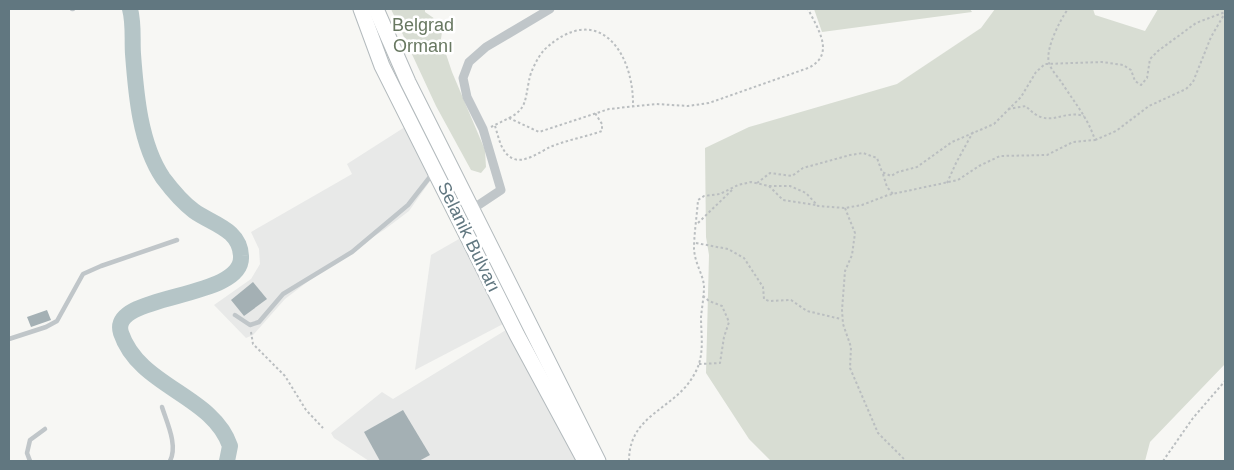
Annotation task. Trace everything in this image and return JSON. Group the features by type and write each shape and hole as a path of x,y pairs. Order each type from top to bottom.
{"main road":[{"name":"Selanik Bulvarı","path":"361,9 382,66 517,336 585,461"},
{"name":"Selanik Bulvarı","path":"376,9 408,82 471,210 520,301 598,461"}],"street":[{"path":"471,210 501,190 483,129 467,97 463,78 469,62 486,47 550,9"}],"lane":[{"path":"235,315 250,325 259,322 283,294 352,252 408,205 430,174 436,171"},
{"path":"9,339 46,327 56,321 83,274 177,240"},
{"path":"162,407 173,444 173,455 170,461"},
{"path":"30,461 28,453 30,440 45,429"}],"path":[{"path":"508,118 539,132 609,109 667,104 688,106 709,103 818,64 822,55 823,43 808,9"},
{"path":"1068,9 1056,30 1050,50 1049,64 1084,116 1094,140"},
{"path":"883,172 891,176 917,166 952,142 994,124 1021,96 1038,69 1049,64 1102,62 1124,65 1131,70 1136,81 1141,85 1147,78 1148,62 1154,53 1196,23 1225,13"},
{"path":"769,186 783,200 845,208 862,205 893,194 947,183 965,177 978,166 1000,156 1047,156 1073,142 1094,140 1116,131 1149,106 1186,89 1193,82 1211,37 1225,13"},
{"path":"483,129 495,126 519,113 527,99 529,78 542,52 553,41 578,26"},
{"path":"593,26 606,31 620,48 634,88 633,106"},
{"path":"1007,109 1026,106 1035,116 1046,118 1059,118 1078,114 1084,116"},
{"path":"495,126 505,153 515,159 525,158 565,141 583,138 602,131 602,124 595,113"},
{"path":"947,183 956,162 974,132"},
{"path":"758,184 770,173 792,176 803,168 832,159 863,153 877,158 887,187 893,194"},
{"path":"629,461 630,447 643,422 671,401 695,375 699,364 702,350 704,284 696,266 695,243 698,223 698,200 700,197 720,194 745,183 769,186 784,185 797,188 818,206"},
{"path":"698,223 735,187"},
{"path":"845,208 855,234 852,254 845,270 842,319 850,342 850,368 878,433 906,461"},
{"path":"695,243 728,250 744,258 763,288 764,299 769,301 791,300 818,315 842,319"},
{"path":"699,364 720,363 724,336 729,322 729,317 722,306 709,301 703,295"},
{"path":"250,325 253,344 285,376 306,410 323,428"},
{"path":"1164,461 1193,418 1225,381"}],"shaded area":[{"path":"408,125 435,174 409,211 384,230 336,260 285,299 253,335 246,338 214,305 251,279 260,264 259,249 251,232 352,174 347,164"},
{"path":"459,239 503,324 415,370 431,255"},
{"path":"511,327 577,461 369,461 334,438 331,433 382,392 393,399"}],"green space":[{"name":"Belgrad Ormanı","path":"391,9 425,9 425,12 435,19 442,32 441,39 452,72 485,150 486,167 481,173 471,170 436,106"},
{"path":"814,9 970,9 972,12 822,32"},
{"path":"995,9 1093,9 1095,15 1145,31 1158,9 1225,9 1225,364 1150,442 1145,461 771,461 749,439 706,373 709,255 706,237 705,148 749,127 897,84 981,28"}],"building":[{"path":"253,282 267,299 244,316 231,300"},
{"path":"47,310 51,320 31,327 27,317"},
{"path":"403,410 430,455 419,461 380,461 364,432"}],"waterway":[{"path":"130,9 140,118 155,165 166,182 185,204 224,228 236,239 241,256 236,271 222,281 154,302 135,310 123,320 121,333 130,351 143,366 208,414 221,429 230,446 227,461"}]}
